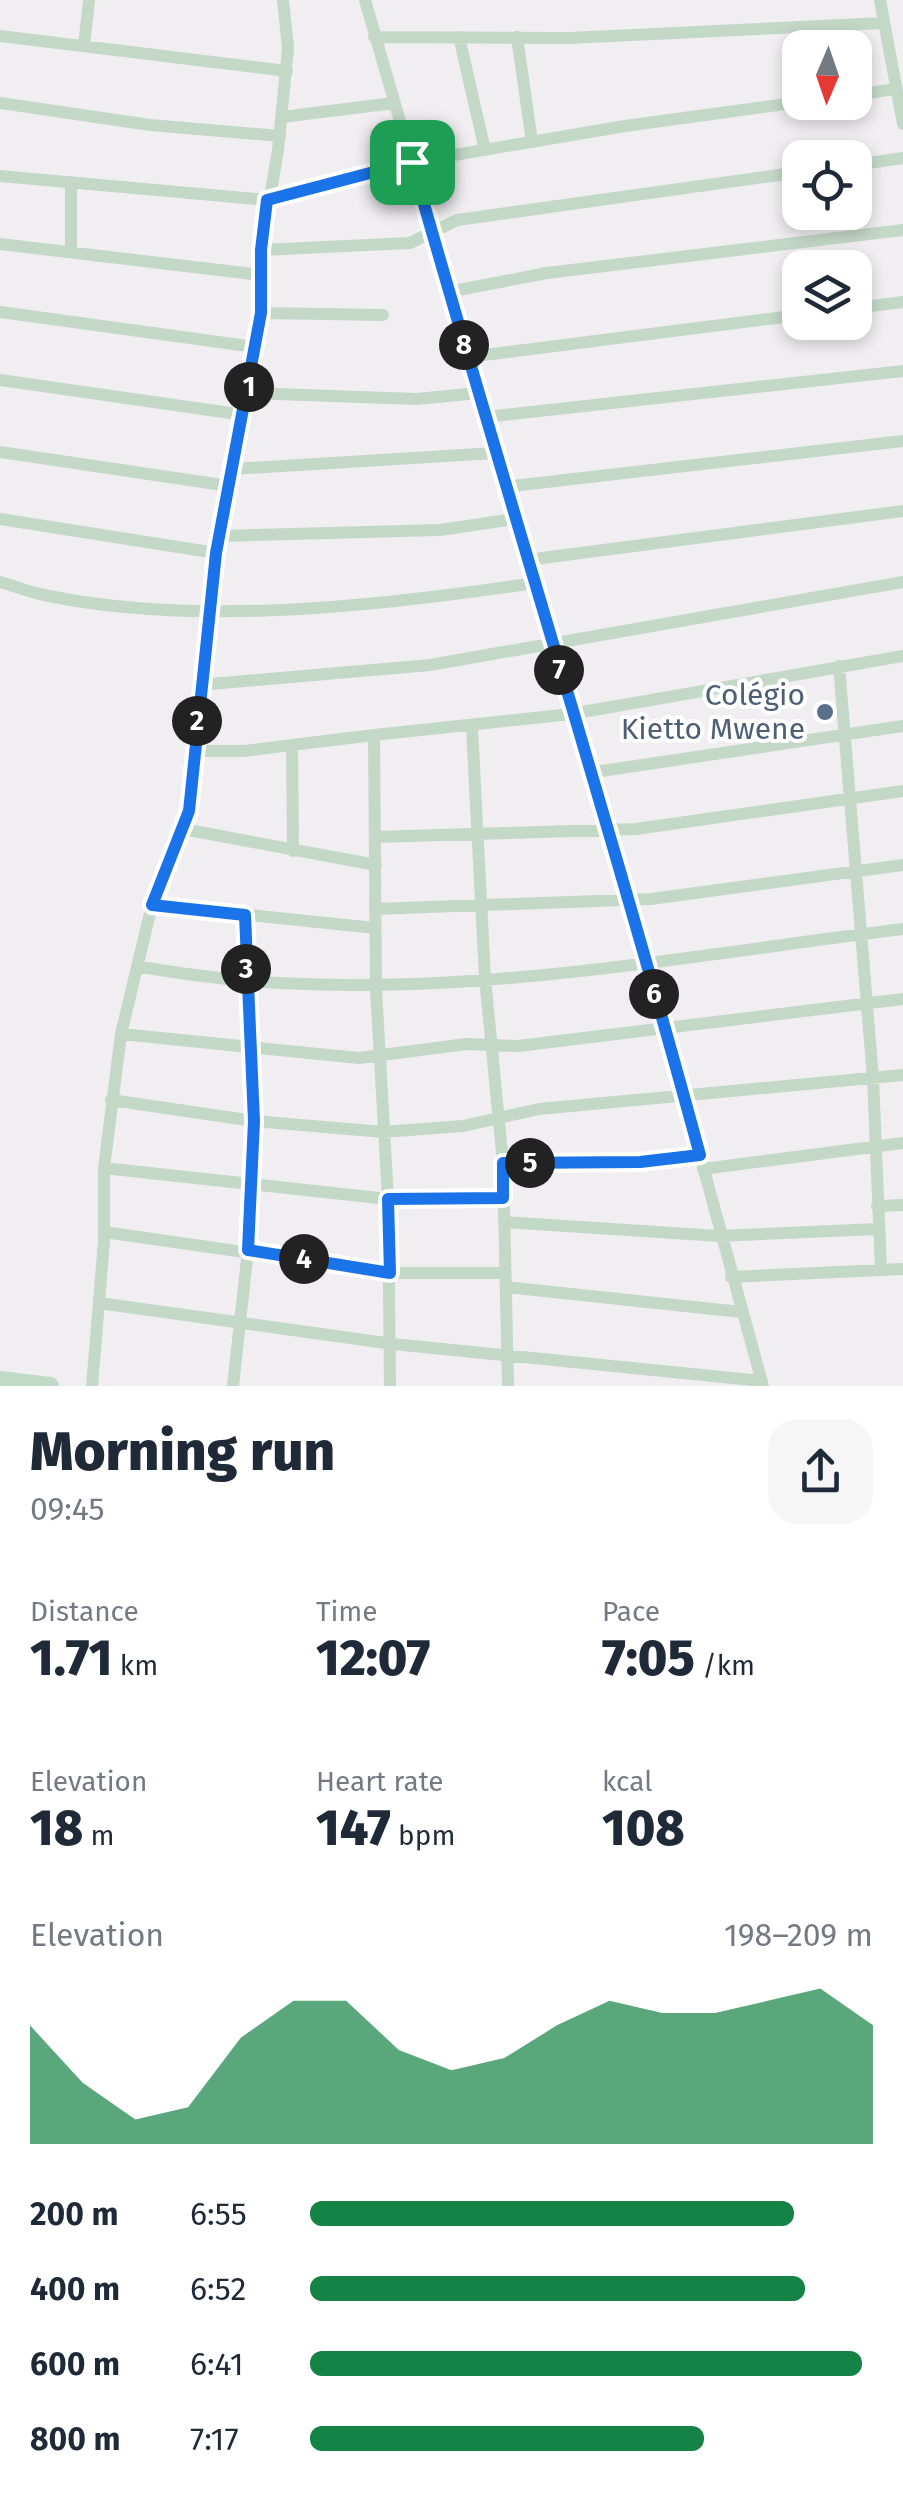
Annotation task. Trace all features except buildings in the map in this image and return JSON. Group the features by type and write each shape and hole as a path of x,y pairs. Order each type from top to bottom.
{"main road":[{"path":"0,1380 43,1385"}],"street":[{"path":"84,46 89,0"},
{"path":"92,1386 104,1232 104,1168 121,1034 152,905 183,829 196,752 199,686 216,553 261,313 261,250 280,136 286,70 283,0"},
{"path":"99,1303 393,1344 508,1353 762,1384 630,900 504,487 365,0"},
{"path":"880,0 883,23 896,59 895,90 903,124"},
{"path":"374,37 518,38 883,23"},
{"path":"0,36 286,70"},
{"path":"458,37 485,150"},
{"path":"518,38 532,142"},
{"path":"872,93 895,90"},
{"path":"0,103 150,125 280,136"},
{"path":"282,117 394,103"},
{"path":"0,176 71,186 267,200 412,162 782,105"},
{"path":"872,163 903,158"},
{"path":"261,250 410,243 457,220 782,175"},
{"path":"70,252 71,186"},
{"path":"448,292 547,274 903,230"},
{"path":"0,244 261,275"},
{"path":"872,306 903,302"},
{"path":"0,312 255,346"},
{"path":"261,313 383,315"},
{"path":"468,356 782,317"},
{"path":"485,417 903,370"},
{"path":"0,380 244,416"},
{"path":"248,393 418,398 478,393"},
{"path":"504,487 903,441"},
{"path":"0,452 230,486"},
{"path":"233,469 495,453"},
{"path":"527,560 903,511"},
{"path":"0,519 216,553"},
{"path":"220,536 440,530 514,519"},
{"path":"0,582 62,599 208,612 399,599 534,583"},
{"path":"199,686 430,665 903,582"},
{"path":"196,752 472,728 903,656"},
{"path":"840,666 874,1078 881,1270"},
{"path":"588,772 903,726"},
{"path":"472,728 485,978 503,1163 508,1386"},
{"path":"374,735 376,989 388,1199 393,1344 390,1386"},
{"path":"292,745 293,851"},
{"path":"376,837 608,829 903,791"},
{"path":"183,829 376,865"},
{"path":"375,909 630,900 903,865"},
{"path":"152,905 375,928"},
{"path":"234,1386 248,1250 254,1121 245,915"},
{"path":"137,966 246,983 376,989 644,962 903,929"},
{"path":"121,1034 250,1050 380,1056 903,999"},
{"path":"111,1100 254,1121 384,1132 463,1126 539,1109 903,1074"},
{"path":"503,1163 702,1162 903,1144"},
{"path":"104,1168 252,1188 388,1199 503,1198"},
{"path":"877,1206 903,1206"},
{"path":"504,1222 719,1236 878,1229"},
{"path":"104,1232 390,1273 506,1280 741,1312"},
{"path":"730,1277 903,1270"}],"place":[{"name":"Colégio Kietto Mwene","path":"825,712"}],"route":[{"path":"412,162 588,772 630,900 700,1155 640,1162 503,1163 503,1198 388,1199 390,1273 248,1250 254,1121 245,915 152,905 189,811 199,686 216,553 261,313 261,250 267,200 412,162"}]}
